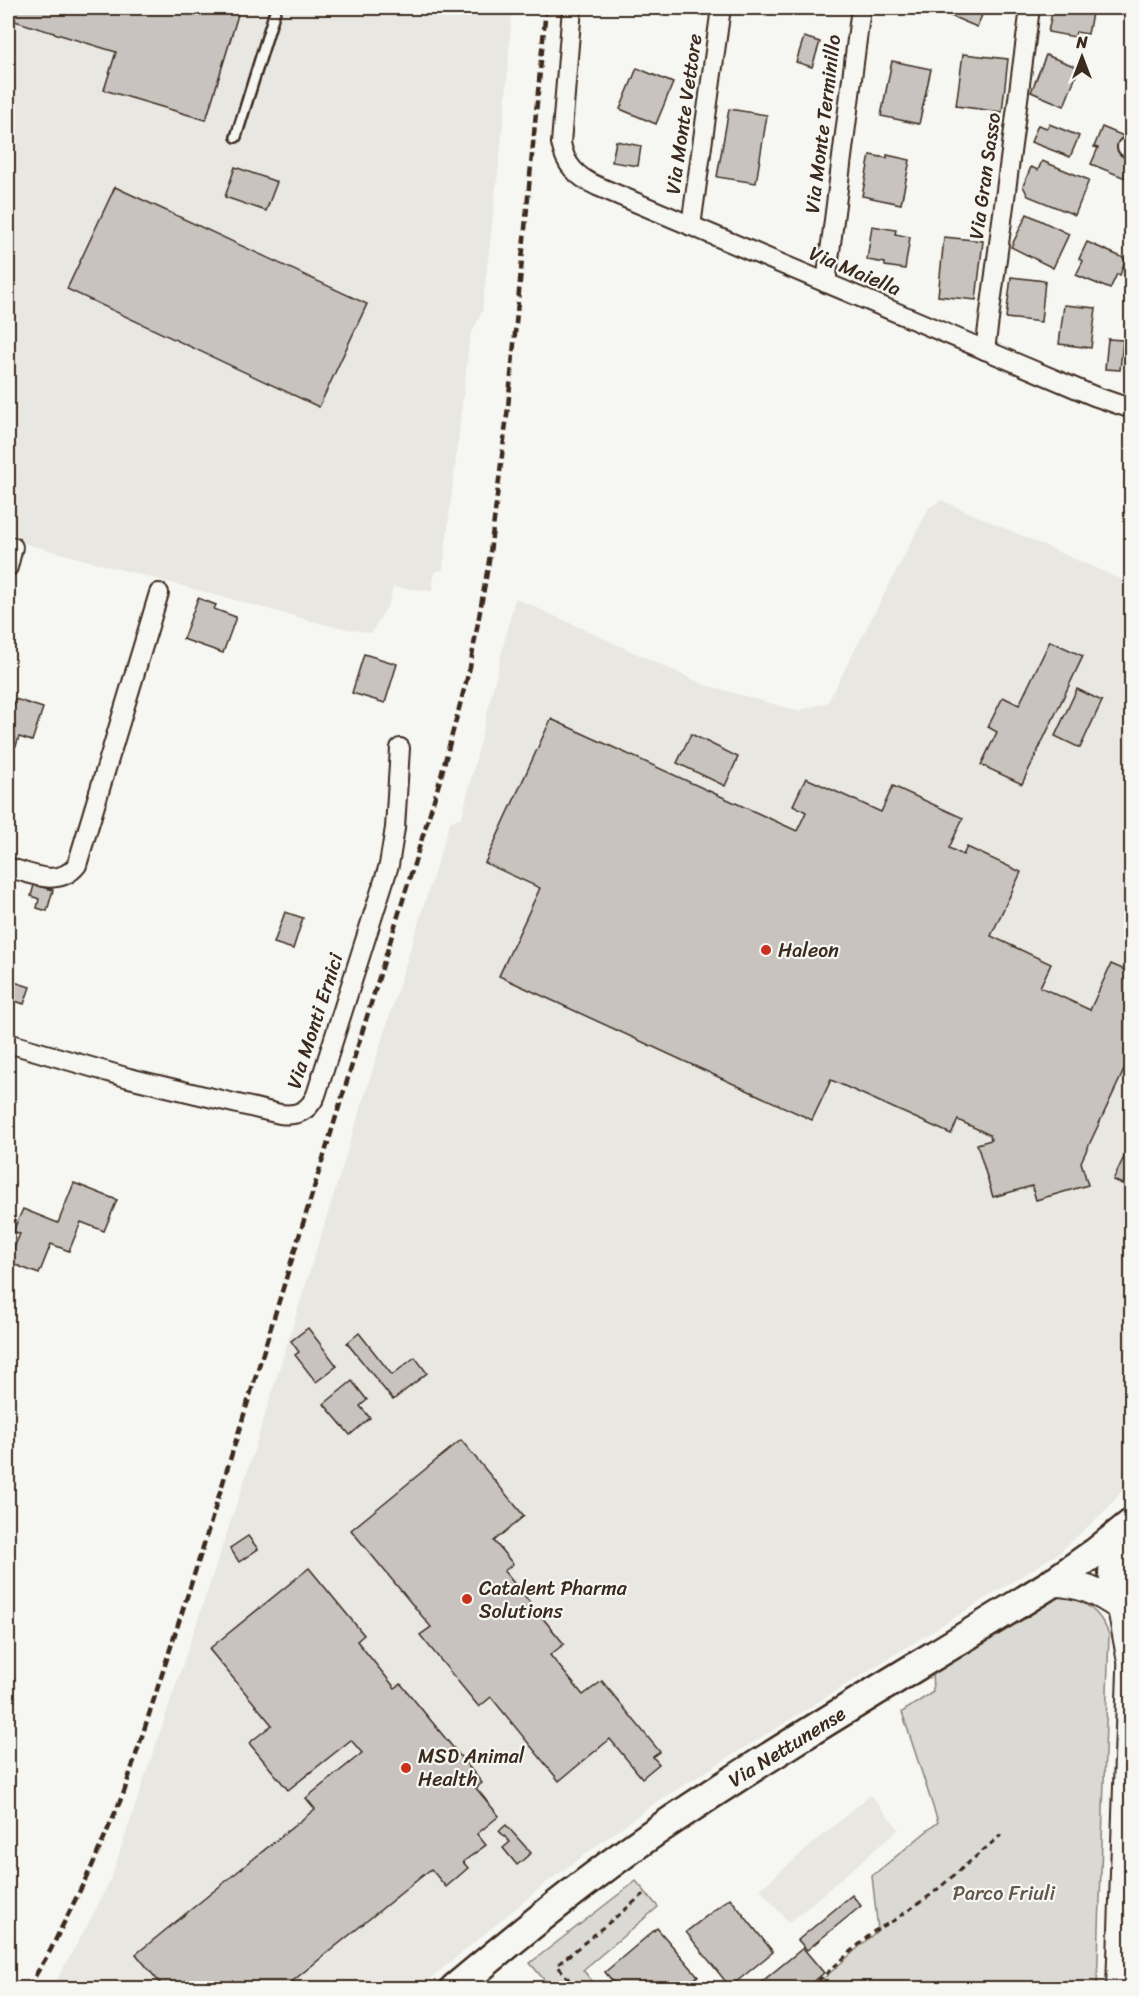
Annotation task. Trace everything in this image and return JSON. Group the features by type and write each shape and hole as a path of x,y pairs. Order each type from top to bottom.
{"main road":[{"name":"Via Nettunense","path":"455,1989 568,1894 659,1829 777,1753 1052,1583 1123,1531"}],"street":[{"name":"Via Maiella","path":"572,8 561,136 562,149 567,163 589,182 985,350 1131,409"},
{"name":"Via Monte Vettore","path":"691,226 721,8"},
{"name":"Via Monte Terminillo","path":"826,283 861,8"},
{"name":"Via Gran Sasso","path":"985,350 1030,8"},
{"path":"8,567 13,547"},
{"path":"8,867 50,879 68,874 77,865 159,593"},
{"name":"Via Monti Ernici","path":"8,1043 121,1076 280,1114 292,1115 306,1110 316,1095 387,872 394,834 400,748"},
{"path":"1123,1531 1131,1565"},
{"path":"1120,1989 1129,1773 1131,1649 1112,1574 1123,1531"},
{"path":"1052,1583 1085,1586 1121,1608"}],"lane":[{"path":"236,137 276,8"}],"path":[{"path":"810,1989 874,1931 932,1894 1001,1835"},
{"path":"576,1989 557,1965 644,1894"}],"shaded area":[{"path":"8,8 512,8 505,109 482,312 470,336 443,569 434,572 432,591 393,587 389,603 371,633 327,625 8,539"},
{"path":"941,500 1131,584 1131,1480 1107,1509 1060,1552 652,1805 546,1883 419,1988 52,1988 111,1878 244,1482 450,822 462,817 515,598 705,685 798,711 828,702 929,508"},
{"path":"870,1795 899,1829 789,1923 760,1889"}],"green space":[{"name":"Parco Friuli","path":"1059,1596 1076,1600 1090,1608 1101,1619 1109,1634 1097,1988 813,1988 878,1930 872,1876 938,1822 902,1712 933,1692 932,1671 1052,1598"},
{"path":"636,1881 658,1907 583,1970 598,1988 551,1988 530,1963"}],"building":[{"path":"8,8 240,8 206,120 104,90 116,52 8,19"},
{"path":"932,8 985,8 977,27"},
{"path":"1053,8 1093,8 1088,34 1076,32 1075,37 1048,32"},
{"path":"804,37 820,42 812,67 796,62"},
{"path":"963,54 1008,59 1002,112 956,106"},
{"path":"1046,55 1079,68 1064,106 1031,92"},
{"path":"892,61 931,69 919,124 881,116"},
{"path":"637,68 673,83 656,124 620,109"},
{"path":"729,109 767,115 756,183 717,177"},
{"path":"1049,124 1079,136 1070,157 1031,142 1038,125 1047,128"},
{"path":"1102,127 1126,137 1125,178 1091,164 1098,148 1094,147"},
{"path":"616,141 641,146 638,166 612,162"},
{"path":"870,155 887,158 887,155 910,160 901,204 862,196"},
{"path":"1042,161 1089,180 1075,215 1028,196 1023,186 1031,167 1038,170"},
{"path":"235,167 277,182 266,211 225,197"},
{"path":"115,187 367,304 319,407 67,289"},
{"path":"1027,214 1069,234 1053,268 1011,247"},
{"path":"872,226 896,230 895,234 910,237 905,269 867,260"},
{"path":"944,237 983,241 976,300 938,296"},
{"path":"1087,242 1126,259 1120,275 1117,274 1110,289 1076,275 1083,261 1079,259"},
{"path":"1011,277 1045,281 1041,322 1006,318"},
{"path":"1064,305 1096,308 1091,348 1059,344"},
{"path":"1108,339 1123,340 1120,370 1105,369"},
{"path":"198,598 216,605 214,609 236,617 223,653 183,639"},
{"path":"1050,641 1083,656 1022,784 981,765 997,732 988,727 1003,697 1019,705"},
{"path":"364,654 397,664 385,703 352,693"},
{"path":"1077,689 1102,701 1080,748 1055,736"},
{"path":"15,699 43,708 32,741 19,737 16,746 8,743 8,707 12,708"},
{"name":"Haleon","path":"551,719 797,831 806,812 793,805 806,778 881,812 893,786 963,818 949,848 963,855 967,847 1021,872 991,936 1051,964 1040,987 1090,1010 1111,964 1132,973 1132,1053 1081,1162 1088,1185 1036,1200 1032,1186 993,1197 977,1144 991,1140 990,1135 958,1120 951,1134 831,1080 812,1120 499,976 540,888 485,863"},
{"path":"691,734 738,757 725,786 677,763"},
{"path":"8,791 15,794 8,820"},
{"path":"34,885 53,890 47,911 37,908 39,899 31,896"},
{"path":"285,912 303,918 293,949 274,943"},
{"path":"8,980 30,987 24,1004 12,1000 8,1014"},
{"path":"1132,1140 1132,1188 1113,1180"},
{"path":"74,1183 117,1200 104,1231 81,1222 69,1251 51,1244 39,1274 8,1262 20,1234 13,1231 23,1209 58,1223"},
{"path":"308,1328 337,1366 316,1382 295,1355 299,1352 291,1341"},
{"path":"359,1333 392,1375 415,1357 427,1373 393,1400 347,1343"},
{"path":"352,1381 367,1400 360,1406 370,1418 350,1435 324,1404"},
{"name":"Catalent Pharma Solutions","path":"461,1440 524,1516 494,1541 513,1564 504,1571 564,1644 550,1655 583,1695 602,1681 660,1752 653,1757 659,1764 642,1778 610,1739 559,1781 491,1697 479,1707 420,1635 431,1627 351,1530"},
{"path":"248,1536 258,1549 239,1562 230,1548"},
{"name":"MSD Animal Health","path":"309,1568 364,1635 357,1641 395,1688 401,1684 482,1783 476,1788 499,1816 477,1834 486,1845 463,1862 468,1868 446,1887 431,1869 284,1988 164,1988 136,1954 315,1809 306,1798 362,1753 351,1740 288,1790 249,1743 272,1725 209,1649"},
{"path":"506,1825 531,1853 517,1865 503,1848 510,1842 499,1831"},
{"path":"852,1895 861,1906 807,1950 798,1940"},
{"path":"730,1898 773,1952 730,1987 686,1932"},
{"path":"657,1928 698,1976 683,1988 618,1988 605,1972"},
{"path":"803,1948 824,1973 806,1988 754,1988"}],"railway":[{"path":"28,1988 50,1951 92,1866 124,1792 204,1544 440,780 470,667 489,561 508,407 546,8"}],"place":[{"name":"Haleon","path":"766,950"},
{"name":"Catalent Pharma Solutions","path":"467,1599"},
{"name":"MSD Animal Health","path":"406,1768"}]}
